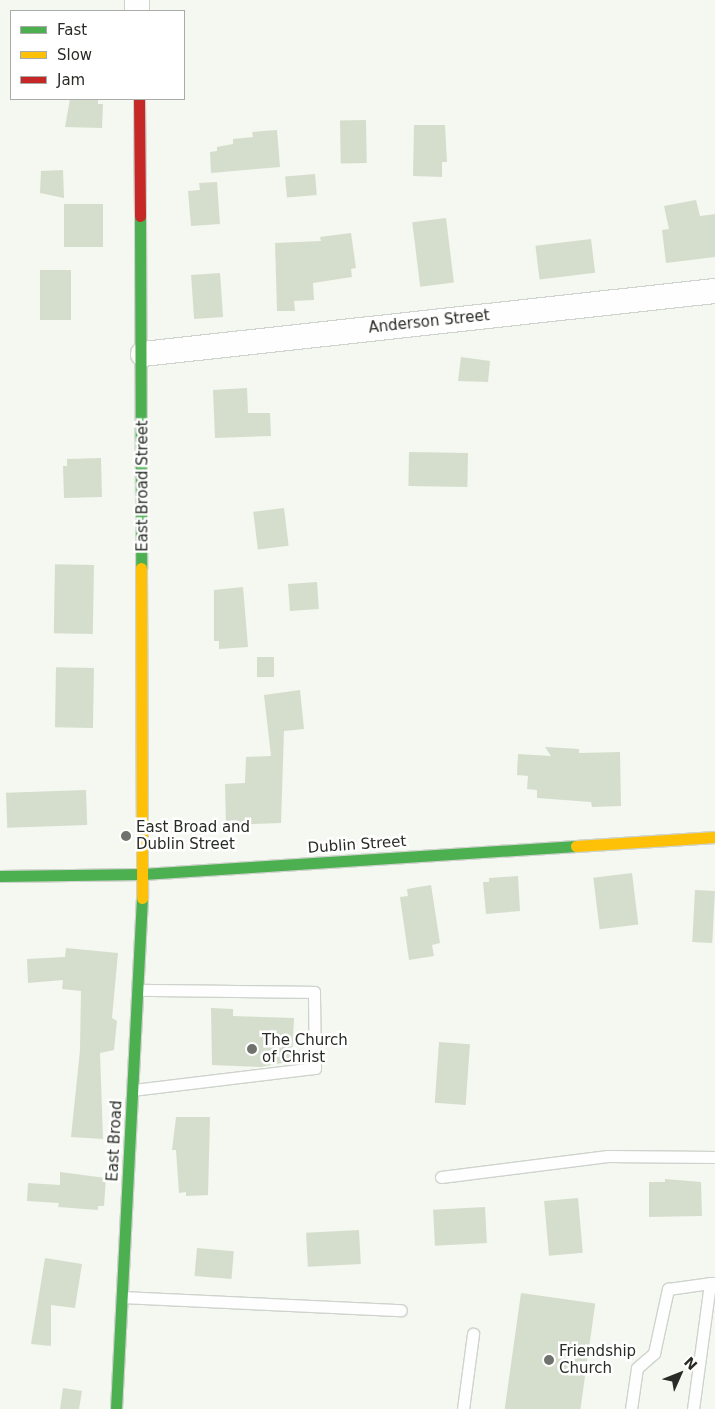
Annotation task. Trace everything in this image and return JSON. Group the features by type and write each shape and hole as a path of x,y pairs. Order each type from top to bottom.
{"street":[{"name":"East Broad Street","path":"139,100 143,354 144,874"},
{"name":"Anderson Street","path":"143,354 715,290"},
{"name":"Dublin Street","path":"0,876 144,874 715,837"},
{"name":"East Broad","path":"116,1409 144,874"}],"lane":[{"path":"133,1090 315,1068 314,992 138,990"},
{"path":"441,1177 608,1156 715,1158"},
{"path":"630,1409 637,1368 654,1353 668,1289 713,1283 693,1409"},
{"path":"122,1296 401,1310"},
{"path":"463,1409 473,1334"}],"building":[{"path":"70,100 98,100 98,104 103,104 102,128 65,127"},
{"path":"340,120 366,120 367,163 341,163"},
{"path":"414,125 445,125 447,162 442,162 442,177 413,176"},
{"path":"277,130 280,167 211,173 210,152 217,151 217,147 233,144 233,139 253,137 252,132"},
{"path":"63,170 64,198 40,193 41,171"},
{"path":"315,174 317,195 287,198 285,177"},
{"path":"217,182 220,224 191,226 188,191 200,190 199,183"},
{"path":"696,200 700,216 715,214 715,257 666,263 662,230 669,229 664,206"},
{"path":"64,204 103,204 103,247 64,247"},
{"path":"446,218 454,283 420,287 412,222"},
{"path":"351,233 356,268 351,269 352,277 313,283 314,300 294,301 295,311 277,311 275,243 321,241 320,237"},
{"path":"591,239 595,273 540,280 535,246"},
{"path":"40,270 71,270 71,320 40,320"},
{"path":"220,273 223,317 194,319 191,275"},
{"path":"461,357 490,361 488,382 458,381"},
{"path":"247,388 248,413 270,413 271,436 215,438 213,390"},
{"path":"409,452 468,453 467,487 408,486"},
{"path":"101,458 102,497 64,498 63,466 67,466 67,459"},
{"path":"284,508 289,546 258,549 253,512"},
{"path":"55,564 94,565 93,634 54,633"},
{"path":"317,582 319,609 290,611 288,584"},
{"path":"243,587 248,647 219,649 219,641 214,641 214,590"},
{"path":"257,657 274,657 274,677 257,677"},
{"path":"56,667 94,668 93,728 55,727"},
{"path":"300,690 304,729 284,731 281,823 226,825 225,784 245,783 246,757 271,756 264,695"},
{"path":"545,747 579,749 579,753 620,752 621,806 592,807 591,802 537,798 537,790 527,789 528,776 517,775 518,754 551,756"},
{"path":"86,790 87,825 7,828 6,793"},
{"path":"632,873 638,925 600,929 593,878"},
{"path":"518,876 520,911 486,914 483,882 489,882 489,878"},
{"path":"431,885 440,943 432,945 434,956 409,960 400,897 408,896 407,889"},
{"path":"695,890 715,891 712,943 692,942"},
{"path":"66,948 118,953 112,1018 117,1021 114,1050 100,1053 103,1139 71,1137 80,1050 81,991 62,989 63,980 28,983 27,959 65,957"},
{"name":"The Church of Christ","path":"211,1008 233,1009 233,1016 294,1018 292,1061 261,1067 212,1065"},
{"path":"439,1042 470,1044 466,1105 435,1103"},
{"path":"176,1117 210,1117 208,1195 186,1196 186,1192 179,1193 176,1150 172,1150"},
{"path":"60,1172 106,1178 104,1206 98,1206 98,1210 58,1207 59,1203 27,1201 28,1183 60,1185"},
{"path":"665,1179 701,1182 702,1216 649,1217 649,1182 665,1182"},
{"path":"578,1198 583,1253 549,1256 544,1201"},
{"path":"485,1207 487,1243 435,1246 433,1210"},
{"path":"359,1230 361,1264 308,1267 306,1233"},
{"path":"197,1248 234,1251 231,1279 195,1276"},
{"path":"45,1258 82,1264 75,1308 51,1305 51,1346 31,1344"},
{"name":"Friendship Church","path":"521,1293 595,1303 580,1409 505,1409"},
{"path":"63,1388 82,1391 79,1409 60,1409"}],"traffic: fast":[{"path":"140,216 141,568"},
{"path":"0,876 143,874 576,846"},
{"path":"116,1409 142,898"}],"traffic: slow":[{"path":"141,568 142,898"},
{"path":"576,846 715,837"}],"traffic: jam":[{"path":"139,100 140,216"}],"place":[{"name":"East Broad and Dublin Street","path":"126,836"},
{"name":"The Church of Christ","path":"252,1049"},
{"name":"Friendship Church","path":"549,1360"}]}
